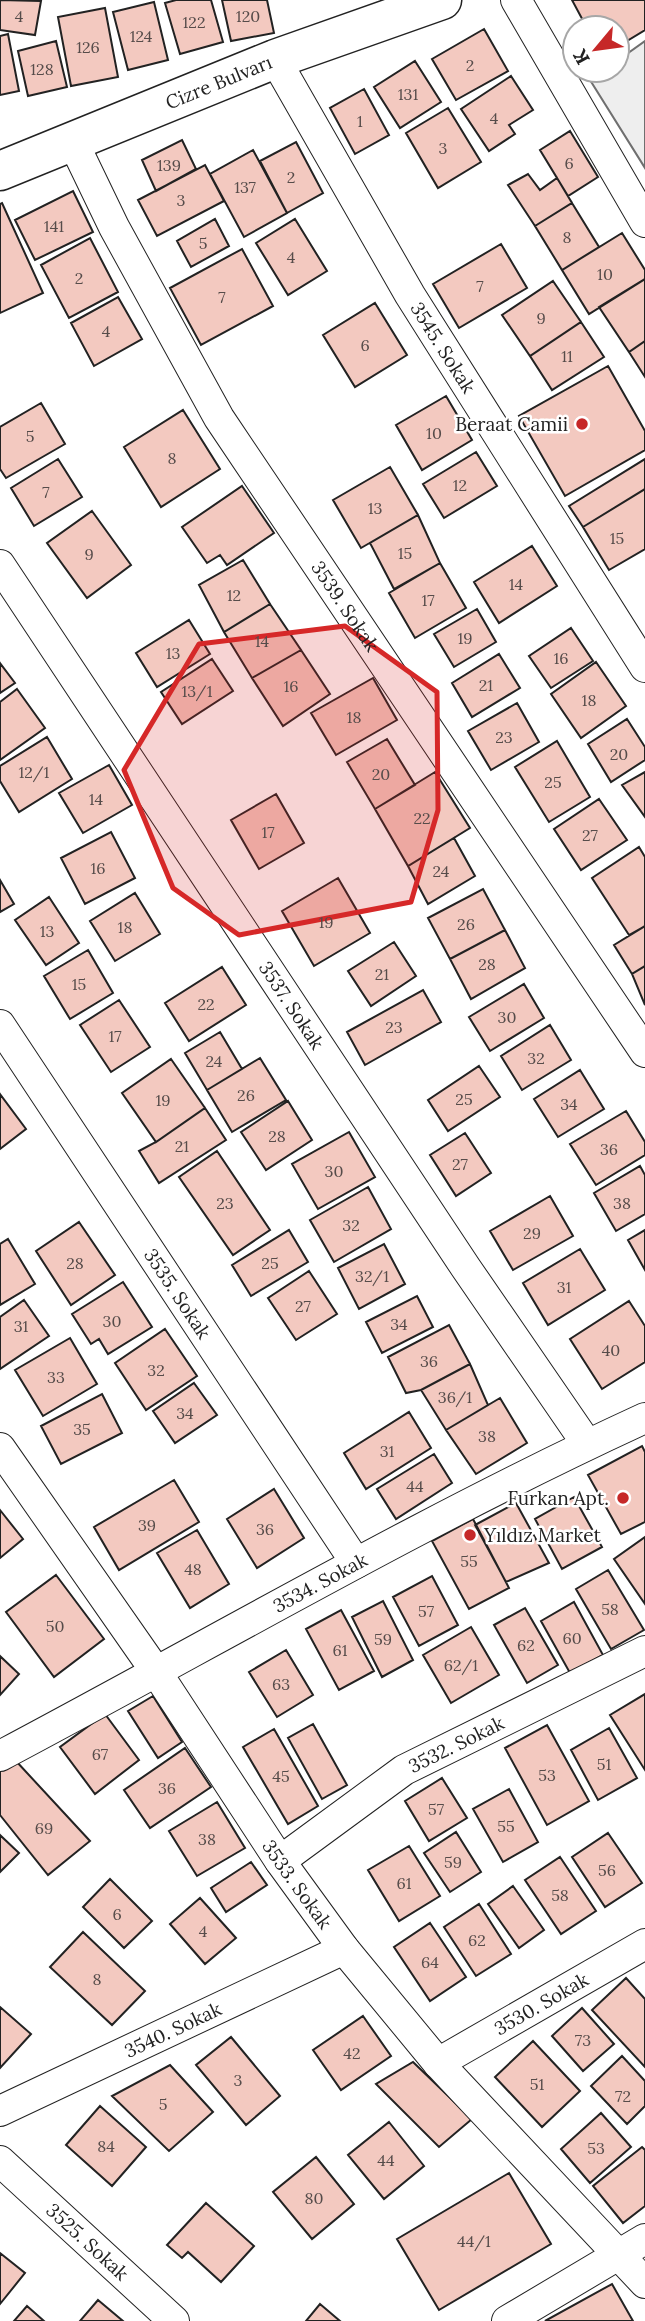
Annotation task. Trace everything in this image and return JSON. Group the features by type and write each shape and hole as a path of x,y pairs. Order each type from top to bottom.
{"main road":[{"name":"Cizre Bulvarı","path":"0,171 275,59 442,0"}],"street":[{"path":"516,0 645,222"},
{"name":"3545. Sokak","path":"275,59 410,295 645,667"},
{"name":"3539. Sokak","path":"74,142 114,227 219,418 645,1052"},
{"name":"3537. Sokak","path":"0,565 466,1268 587,1444"},
{"name":"3535. Sokak","path":"0,1025 356,1563"},
{"name":"3534. Sokak","path":"0,1756 356,1563 587,1444 645,1418"},
{"name":"3533. Sokak","path":"0,1448 157,1673 280,1861 344,1949 438,2063 645,2283"},
{"name":"3532. Sokak","path":"280,1861 404,1770 645,1651"},
{"name":"3530. Sokak","path":"438,2063 645,1944"},
{"name":"3540. Sokak","path":"0,2111 344,1949"},
{"name":"3525. Sokak","path":"0,2161 174,2321"},
{"path":"507,2321 645,2239"}],"highlighted area":[{"path":"345,626 437,692 438,810 411,902 239,935 173,888 124,770 199,644"}],"shaded area":[{"path":"645,41 645,168 592,84 631,84 631,51"}],"building":[{"path":"0,0 41,1 35,35 0,30"},
{"path":"176,0 211,0 223,42 180,54 165,3"},
{"path":"222,0 267,0 274,33 231,41"},
{"path":"572,0 645,0 645,30 631,38 631,14 580,14"},
{"path":"154,2 168,60 128,70 113,12"},
{"path":"105,8 118,77 71,86 58,17"},
{"path":"484,29 508,71 456,100 432,59"},
{"path":"8,34 19,91 0,95 0,36"},
{"path":"56,41 67,87 28,96 18,51"},
{"path":"415,61 441,102 400,128 374,87"},
{"path":"511,76 533,110 509,125 515,134 489,151 461,109"},
{"path":"364,89 389,135 355,154 330,108"},
{"path":"448,108 481,162 438,188 406,133"},
{"path":"570,131 598,177 568,196 540,150"},
{"path":"182,140 196,169 156,191 142,160"},
{"path":"296,142 323,193 287,213 260,161"},
{"path":"253,150 287,213 244,237 210,174"},
{"path":"205,165 224,201 157,236 138,200"},
{"path":"528,174 540,190 557,178 572,203 535,226 508,185"},
{"path":"73,191 93,232 35,260 15,220"},
{"path":"2,203 43,293 0,313 0,204"},
{"path":"572,203 599,247 562,270 535,226"},
{"path":"215,219 229,246 191,267 177,241"},
{"path":"295,219 327,271 288,295 256,243"},
{"path":"622,233 645,270 645,279 589,314 562,270"},
{"path":"90,238 118,292 69,318 41,265"},
{"path":"501,244 527,288 459,328 433,284"},
{"path":"242,249 273,306 201,345 170,288"},
{"path":"645,279 645,341 629,352 599,307"},
{"path":"553,281 581,322 530,356 502,315"},
{"path":"118,297 142,339 94,366 71,323"},
{"path":"375,303 407,355 355,387 323,335"},
{"path":"581,322 604,357 552,390 530,356"},
{"path":"645,341 645,377 629,352"},
{"name":"Beraat Camii","path":"608,366 645,431 645,450 565,496 519,416"},
{"path":"446,396 472,440 422,470 396,425"},
{"path":"41,403 65,444 6,478 0,469 0,427"},
{"path":"183,410 220,469 161,507 124,447"},
{"path":"476,452 497,486 444,518 423,484"},
{"path":"58,459 82,497 34,526 11,488"},
{"path":"645,459 645,489 583,527 569,506"},
{"path":"390,467 418,515 361,548 333,500"},
{"path":"242,486 274,533 227,565 220,555 207,563 182,527"},
{"path":"645,489 645,549 609,570 583,527"},
{"path":"92,511 131,565 87,598 47,543"},
{"path":"418,515 440,563 394,589 370,543"},
{"path":"532,546 557,586 499,623 474,582"},
{"path":"243,560 270,604 224,632 199,585"},
{"path":"440,563 466,608 415,638 389,593"},
{"path":"270,604 301,650 252,678 224,632"},
{"path":"477,609 496,642 454,667 434,634"},
{"path":"189,620 210,654 157,687 136,653"},
{"path":"571,628 593,661 551,688 529,656"},
{"path":"301,650 330,694 283,726 252,678"},
{"path":"499,654 520,688 472,717 452,683"},
{"path":"212,659 233,691 182,724 161,692"},
{"path":"596,662 626,706 581,738 551,694"},
{"path":"0,663 15,683 0,693"},
{"path":"373,678 397,720 336,755 311,713"},
{"path":"17,689 45,728 0,760 0,702"},
{"path":"517,703 539,742 491,770 468,731"},
{"path":"627,719 645,747 645,760 611,782 588,744"},
{"path":"47,737 72,779 19,812 0,781 0,766"},
{"path":"387,739 415,785 375,809 347,762"},
{"path":"557,741 590,797 549,822 515,767"},
{"path":"109,765 132,805 83,833 59,793"},
{"path":"435,772 470,828 408,866 375,809"},
{"path":"645,772 645,817 622,785"},
{"path":"276,794 304,843 259,869 231,820"},
{"path":"599,799 627,840 581,870 554,829"},
{"path":"111,832 135,878 85,904 61,858"},
{"path":"454,838 475,876 428,904 408,866"},
{"path":"639,847 645,857 645,926 629,935 592,878"},
{"path":"338,878 370,933 314,966 282,911"},
{"path":"0,880 14,904 0,912"},
{"path":"483,889 505,930 450,959 428,918"},
{"path":"135,893 160,934 115,961 90,921"},
{"path":"49,897 79,943 46,965 15,920"},
{"path":"645,926 645,966 632,974 614,945"},
{"path":"505,930 525,968 471,999 450,959"},
{"path":"394,942 416,976 371,1006 348,971"},
{"path":"88,950 113,993 70,1019 44,976"},
{"path":"645,966 645,1005 632,974"},
{"path":"222,967 246,1005 189,1041 165,1003"},
{"path":"524,984 544,1018 490,1051 469,1017"},
{"path":"423,990 441,1022 365,1065 347,1032"},
{"path":"119,1000 150,1047 111,1072 80,1025"},
{"path":"550,1025 571,1060 522,1090 501,1056"},
{"path":"220,1032 242,1069 207,1090 185,1053"},
{"path":"260,1058 286,1100 232,1132 207,1090"},
{"path":"171,1059 205,1108 156,1142 122,1093"},
{"path":"479,1066 500,1097 448,1131 428,1100"},
{"path":"580,1070 604,1109 558,1137 534,1099"},
{"path":"0,1094 26,1129 0,1149"},
{"path":"288,1101 312,1140 266,1170 241,1132"},
{"path":"205,1108 226,1140 159,1183 139,1151"},
{"path":"626,1111 645,1142 645,1155 596,1185 570,1144"},
{"path":"349,1132 375,1177 318,1209 292,1164"},
{"path":"465,1133 491,1173 456,1196 430,1155"},
{"path":"217,1151 270,1230 233,1255 179,1177"},
{"path":"640,1166 645,1175 645,1214 616,1231 594,1193"},
{"path":"368,1187 391,1229 334,1262 310,1220"},
{"path":"550,1196 573,1236 513,1270 490,1231"},
{"path":"79,1222 115,1275 71,1305 36,1251"},
{"path":"289,1230 308,1262 251,1296 232,1265"},
{"path":"645,1230 645,1270 628,1240"},
{"path":"8,1239 35,1284 0,1305 0,1244"},
{"path":"384,1244 405,1284 359,1309 338,1268"},
{"path":"580,1249 605,1290 548,1325 523,1283"},
{"path":"309,1271 337,1314 296,1340 268,1298"},
{"path":"123,1282 152,1327 108,1354 99,1339 91,1344 72,1314"},
{"path":"417,1296 433,1327 382,1353 366,1322"},
{"path":"24,1300 49,1336 0,1369 0,1317"},
{"path":"629,1301 645,1326 645,1362 602,1389 570,1339"},
{"path":"449,1325 470,1364 421,1390 406,1393 388,1357"},
{"path":"165,1329 197,1376 146,1410 115,1363"},
{"path":"70,1338 97,1384 43,1416 15,1370"},
{"path":"470,1364 488,1405 446,1430 421,1390"},
{"path":"194,1383 217,1415 175,1443 153,1411"},
{"path":"102,1394 122,1433 61,1464 41,1426"},
{"path":"500,1398 527,1443 476,1474 446,1430"},
{"path":"409,1412 431,1448 366,1489 344,1453"},
{"name":"Furkan Apt.","path":"642,1446 645,1452 645,1522 621,1534 588,1475"},
{"path":"434,1454 452,1483 396,1519 377,1489"},
{"path":"174,1480 199,1522 119,1570 94,1527"},
{"path":"274,1489 304,1538 257,1568 227,1519"},
{"path":"574,1497 602,1547 562,1569 535,1519"},
{"path":"516,1503 549,1563 506,1582 475,1525"},
{"path":"0,1510 23,1539 0,1558"},
{"path":"473,1519 509,1588 469,1609 432,1541"},
{"path":"197,1530 229,1584 190,1608 157,1553"},
{"path":"645,1537 645,1604 614,1559"},
{"path":"608,1570 644,1630 611,1649 576,1589"},
{"path":"56,1575 104,1639 54,1677 6,1612"},
{"path":"432,1576 458,1625 419,1646 393,1597"},
{"path":"383,1601 413,1660 382,1677 352,1617"},
{"path":"574,1602 603,1655 570,1673 541,1621"},
{"path":"525,1608 558,1665 527,1683 494,1625"},
{"path":"341,1610 374,1671 339,1690 306,1629"},
{"path":"471,1627 499,1675 451,1703 423,1655"},
{"path":"286,1650 313,1695 277,1717 249,1672"},
{"path":"0,1656 19,1674 0,1695"},
{"path":"645,1694 645,1770 610,1715"},
{"path":"153,1696 182,1742 158,1758 128,1711"},
{"path":"105,1714 139,1760 95,1794 60,1747"},
{"path":"313,1724 347,1785 322,1799 288,1738"},
{"path":"547,1725 589,1801 547,1825 505,1748"},
{"path":"609,1728 637,1778 598,1800 571,1750"},
{"path":"274,1729 318,1806 288,1824 243,1747"},
{"path":"185,1748 211,1787 150,1828 124,1790"},
{"path":"16,1761 90,1841 48,1875 0,1815 0,1771"},
{"path":"442,1778 467,1818 429,1841 405,1801"},
{"path":"509,1789 538,1842 503,1862 473,1809"},
{"path":"217,1802 245,1848 197,1876 169,1831"},
{"path":"456,1832 481,1872 450,1892 424,1853"},
{"path":"608,1833 642,1883 605,1907 572,1857"},
{"path":"0,1835 19,1853 0,1872"},
{"path":"409,1846 440,1896 399,1921 368,1870"},
{"path":"560,1857 596,1911 561,1934 525,1880"},
{"path":"251,1862 267,1885 226,1912 211,1888"},
{"path":"110,1879 152,1921 124,1948 83,1907"},
{"path":"513,1886 544,1930 519,1948 488,1904"},
{"path":"200,1898 236,1938 205,1964 170,1924"},
{"path":"479,1904 511,1954 476,1976 444,1927"},
{"path":"430,1923 466,1977 430,2001 394,1947"},
{"path":"83,1932 145,1991 112,2025 50,1967"},
{"path":"626,1978 645,1999 645,2067 592,2010"},
{"path":"0,2007 31,2034 0,2068"},
{"path":"582,2008 614,2044 583,2071 552,2036"},
{"path":"363,2016 391,2056 341,2090 313,2050"},
{"path":"231,2037 280,2096 246,2125 196,2065"},
{"path":"533,2041 580,2091 542,2127 495,2077"},
{"path":"622,2056 645,2081 645,2106 627,2124 591,2086"},
{"path":"413,2062 472,2119 439,2147 376,2084"},
{"path":"170,2065 213,2112 169,2151 112,2096"},
{"path":"100,2106 146,2147 112,2186 66,2145"},
{"path":"601,2113 631,2147 590,2183 561,2149"},
{"path":"389,2122 424,2166 384,2199 348,2155"},
{"path":"642,2147 645,2150 645,2206 623,2223 593,2186"},
{"path":"316,2157 354,2204 312,2239 273,2192"},
{"path":"509,2173 551,2244 439,2310 397,2239"},
{"path":"206,2203 254,2246 221,2282 188,2252 182,2258 167,2245"},
{"path":"0,2253 25,2273 0,2304"},
{"path":"612,2284 633,2321 545,2321"},
{"path":"98,2300 123,2321 80,2321"},
{"path":"320,2304 340,2321 306,2321"},
{"path":"27,2306 44,2321 14,2321"}],"place":[{"name":"Beraat Camii","path":"582,424"},
{"name":"Furkan Apt.","path":"623,1498"},
{"name":"Yıldız Market","path":"470,1535"}]}
